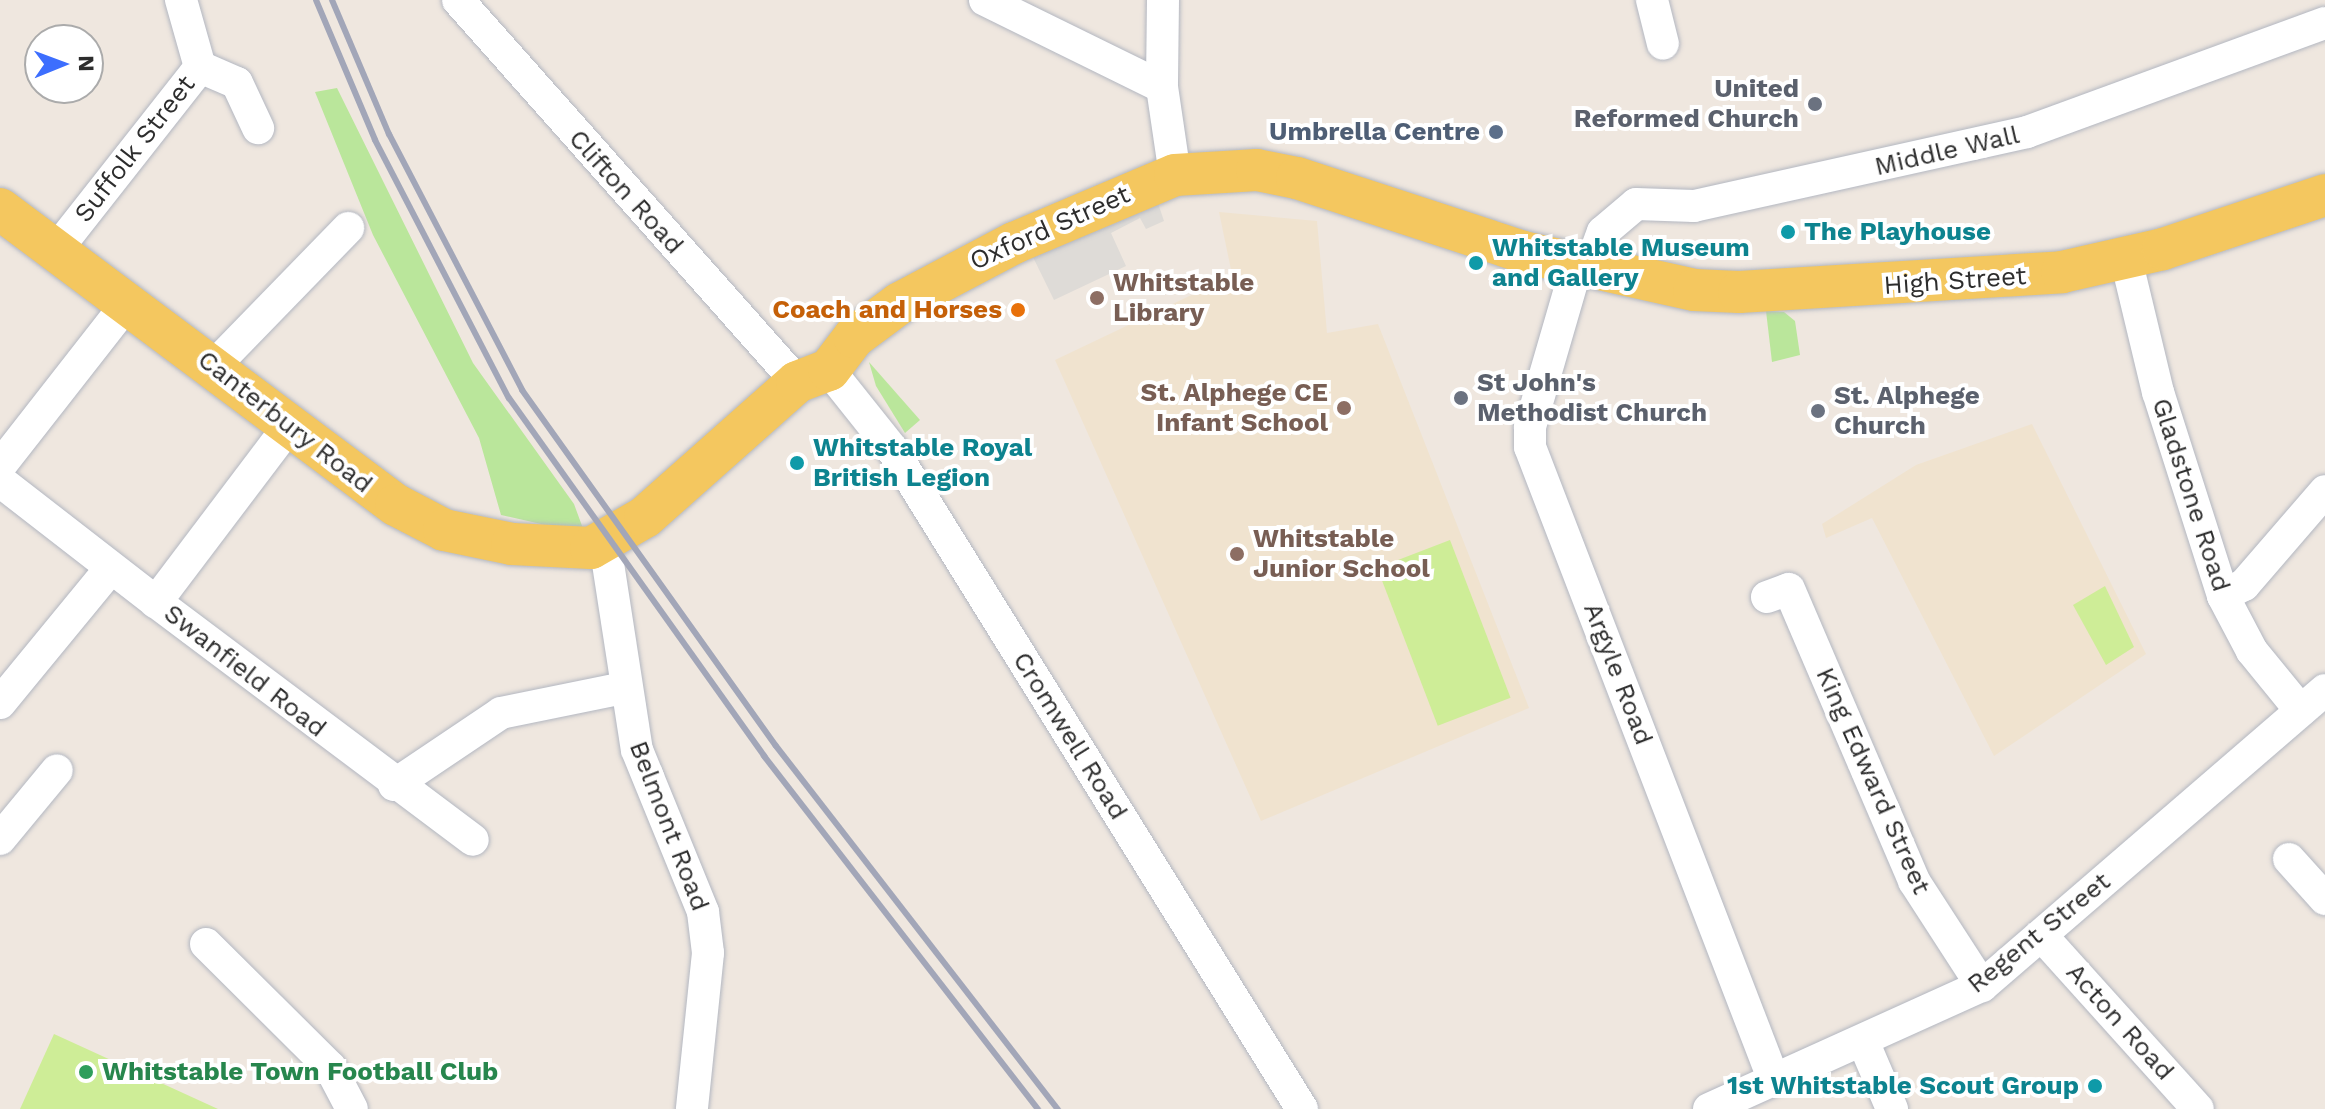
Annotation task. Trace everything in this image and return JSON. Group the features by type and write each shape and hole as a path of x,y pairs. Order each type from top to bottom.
{"main road":[{"name":"Oxford Street","path":"605,544 645,517 813,376 854,337 947,274 1175,175 1257,170 1297,178 1523,252 1583,266"},
{"name":"High Street","path":"1583,266 1694,290 1755,292 1996,279 2126,259 2325,195"},
{"name":"Canterbury Road","path":"0,209 129,301 371,490 444,530 512,544 605,544"}],"street":[{"name":"Suffolk Street","path":"57,249 200,67 181,0"},
{"name":"Clifton Road","path":"458,0 813,376"},
{"path":"985,0 1162,87"},
{"path":"1163,0 1162,87 1175,175"},
{"path":"1652,0 1663,44"},
{"name":"Middle Wall","path":"1583,266 1603,232 1636,204 1694,206 2027,132 2316,16"},
{"path":"200,67 237,83 258,128"},
{"path":"213,367 348,228"},
{"name":"Gladstone Road","path":"2126,259 2158,392 2223,596 2252,651 2313,700"},
{"name":"Argyle Road","path":"1583,266 1530,427 1530,447 1773,1078"},
{"path":"0,466 129,301"},
{"name":"Cromwell Road","path":"813,376 892,449 1302,1109"},
{"name":"Swanfield Road","path":"289,426 156,602 394,785 473,840"},
{"path":"0,481 156,602"},
{"path":"2223,596 2244,585 2325,491"},
{"name":"Belmont Road","path":"605,544 624,688 637,750 703,912 708,953 692,1109"},
{"path":"0,703 111,568"},
{"name":"King Edward Street","path":"1767,597 1789,589 1914,881 1982,986"},
{"path":"394,785 501,713 624,688"},
{"name":"Regent Street","path":"1709,1109 1982,986 2313,700"},
{"path":"0,839 12,799 57,770"},
{"path":"2289,859 2325,899"},
{"name":"Acton Road","path":"2042,936 2198,1109"},
{"path":"206,944 330,1067 352,1109"},
{"path":"1863,1041 1892,1109"}],"shaded area":[{"path":"1154,191 1164,221 1146,229 1140,218 1111,233 1126,266 1054,300 1029,249"},
{"name":"Whitstable Junior School","path":"1219,212 1317,221 1327,333 1378,324 1529,708 1261,821 1055,360 1202,290 1205,295 1234,284"},
{"path":"2032,424 2146,654 1994,756 1872,518 1826,538 1822,524 1916,465"}],"green space":[{"path":"337,88 473,363 574,504 585,534 501,515 479,438 373,235 315,92"},
{"path":"1766,311 1784,312 1795,321 1800,355 1772,362"},
{"path":"869,362 920,420 905,433 876,386"},
{"path":"1450,540 1511,698 1438,726 1377,568"},
{"path":"2105,586 2134,647 2106,665 2073,605"},
{"name":"Whitstable Town Football Club","path":"54,1034 218,1109 20,1109"}],"railway":[{"path":"316,0 375,140 509,398 764,756 1038,1109"},
{"path":"332,0 389,134 522,390 776,746 1058,1109"}],"place":[{"name":"United Reformed Church","path":"1815,104"},
{"name":"Umbrella Centre","path":"1496,132"},
{"name":"The Playhouse","path":"1788,232"},
{"name":"Whitstable Museum and Gallery","path":"1476,263"},
{"name":"Whitstable Library","path":"1097,298"},
{"name":"Coach and Horses","path":"1018,310"},
{"name":"St John's Methodist Church","path":"1461,398"},
{"name":"St. Alphege CE Infant School","path":"1344,408"},
{"name":"St. Alphege Church","path":"1818,411"},
{"name":"Whitstable Royal British Legion","path":"797,463"},
{"name":"Whitstable Junior School","path":"1237,554"},
{"name":"Whitstable Town Football Club","path":"86,1072"},
{"name":"1st Whitstable Scout Group","path":"2095,1086"}]}
